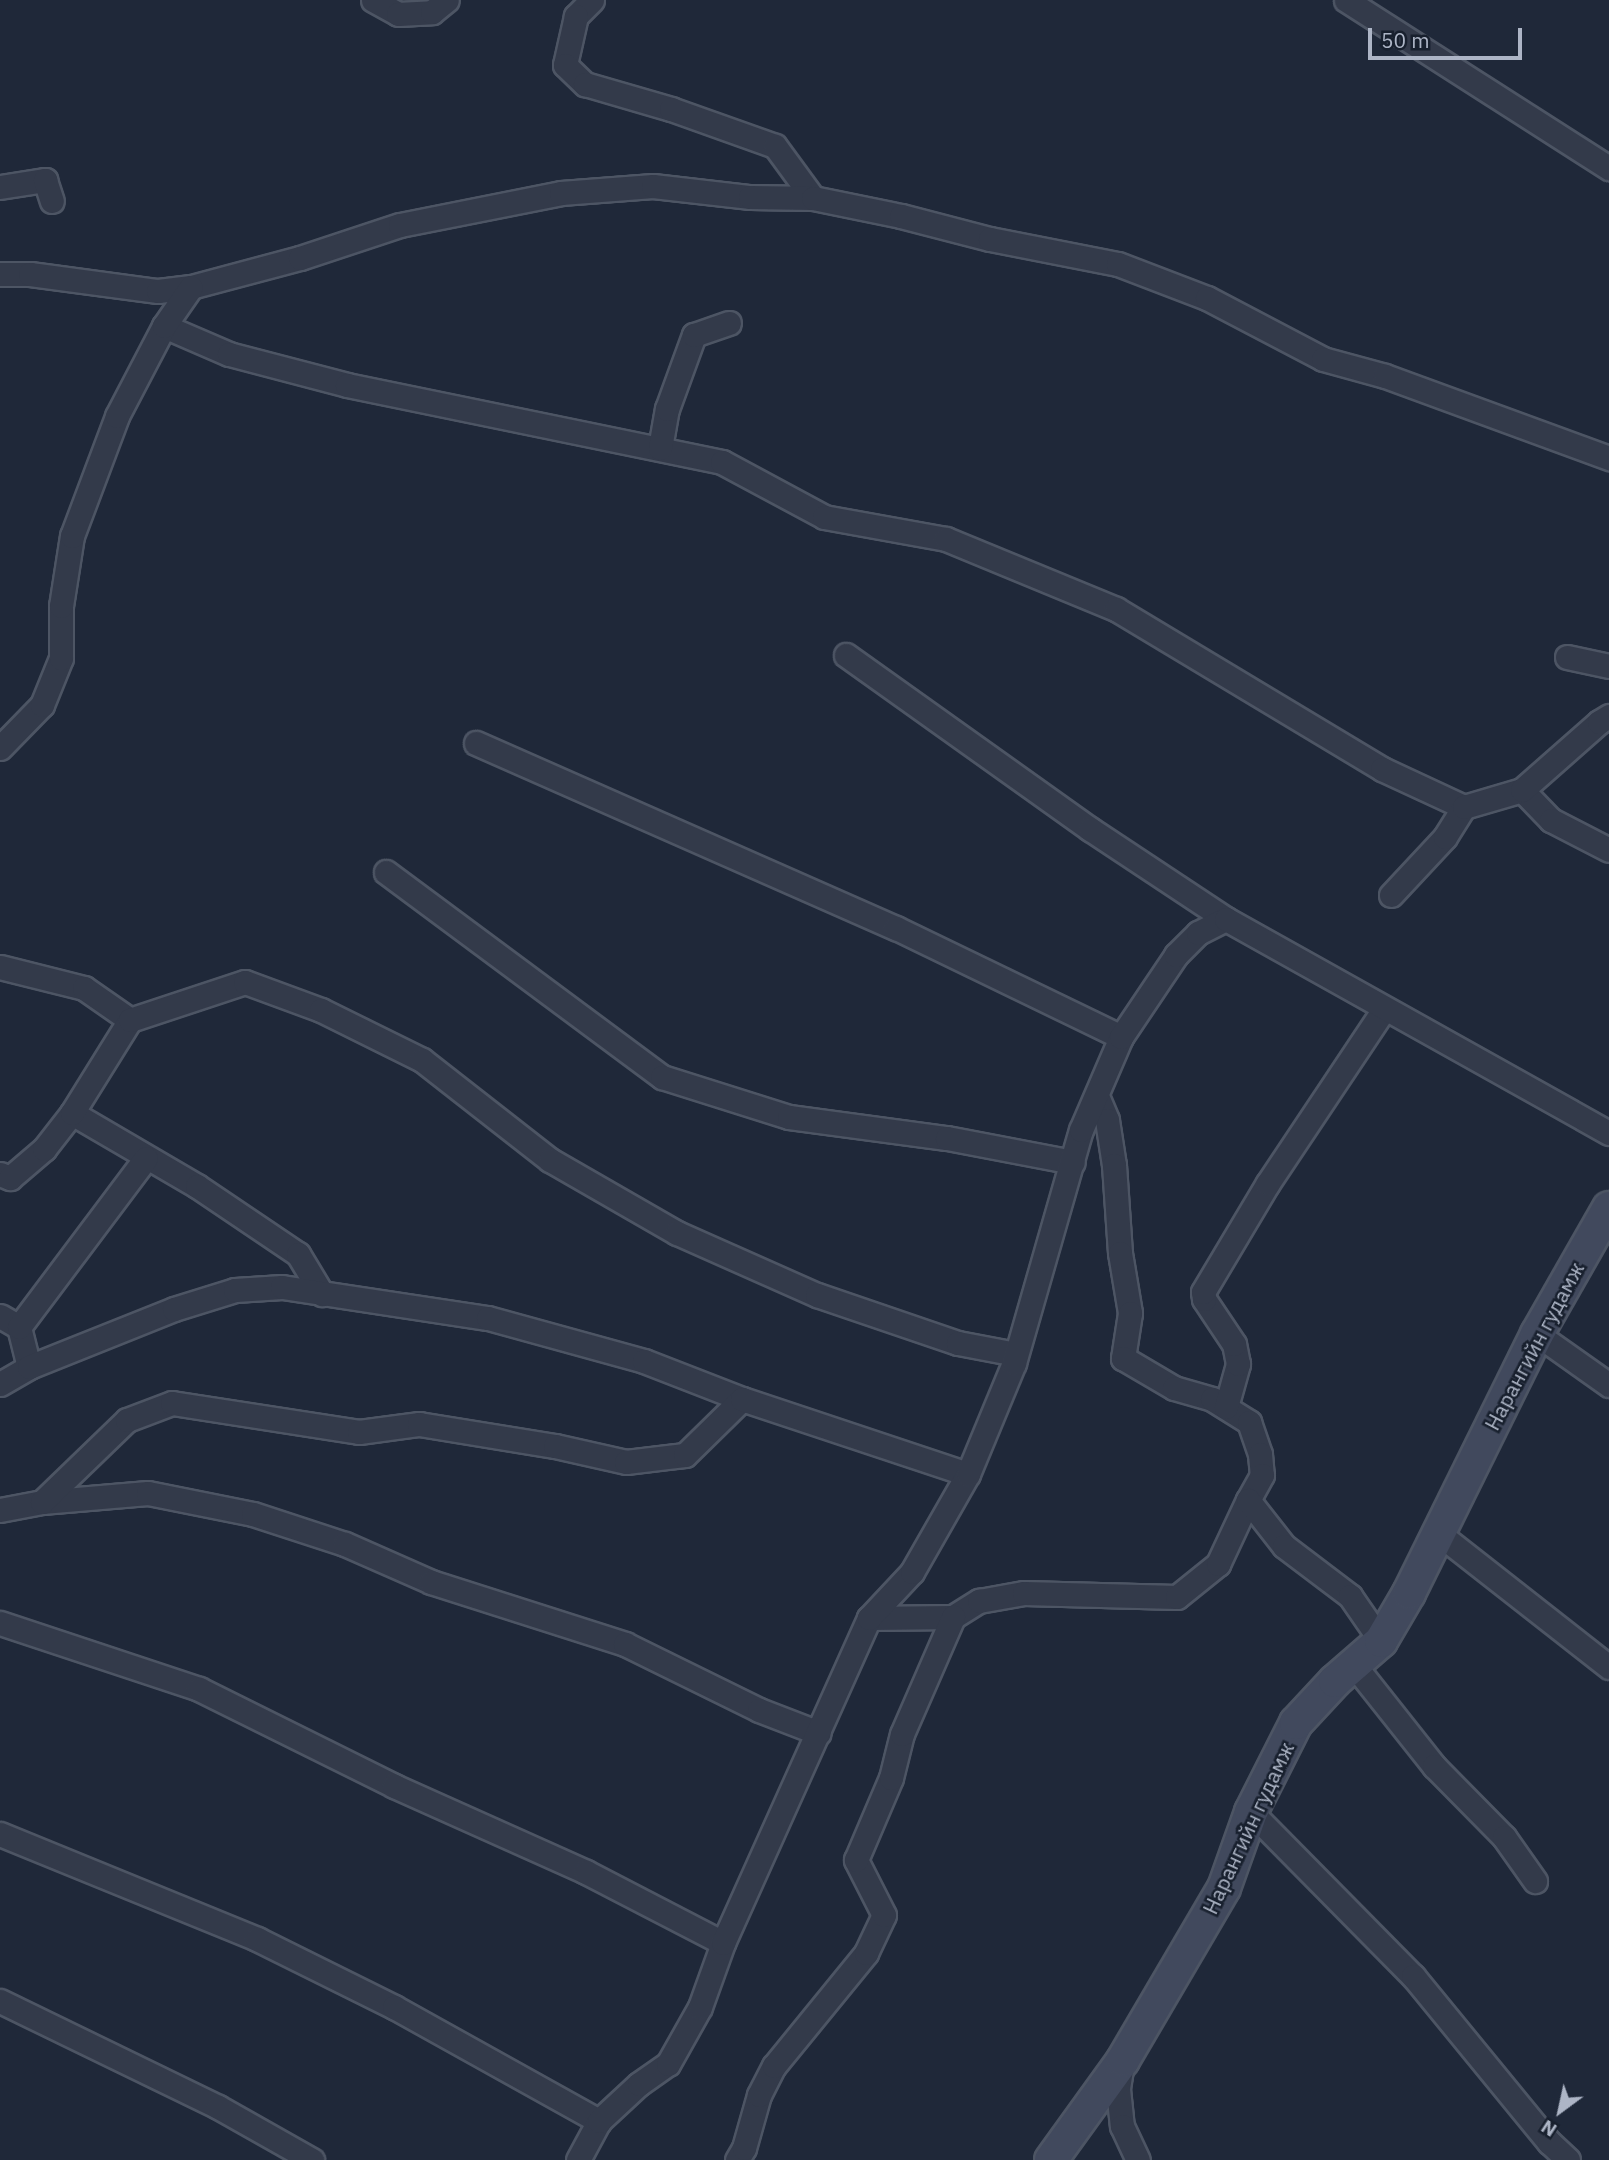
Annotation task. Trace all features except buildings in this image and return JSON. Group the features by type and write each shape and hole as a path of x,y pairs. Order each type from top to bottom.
{"main road":[{"name":"Нарангийн гудамж","path":"1051,2160 1123,2060 1224,1888 1251,1812 1296,1723 1381,1642 1537,1334 1608,1212"}],"street":[{"path":"373,0 398,14 432,12 447,0"},
{"path":"593,0 576,16 565,65 585,84 671,108 775,146 813,198"},
{"path":"1346,0 1609,168"},
{"path":"0,187 46,180 52,201"},
{"path":"2,272 158,291 191,288 300,258 400,225 561,193 653,186 750,197 813,198 901,216 990,239 1118,264 1207,298 1323,359 1385,376 1609,458"},
{"path":"0,748 43,705 61,658 61,606 72,536 117,416 164,326 191,288"},
{"path":"660,448 667,409 694,335 729,323"},
{"path":"164,326 229,354 346,385 722,462 824,517 946,540 1116,608 1382,769 1464,807"},
{"path":"846,655 1090,829 1226,919 1609,1133"},
{"path":"1567,657 1609,666"},
{"path":"1391,895 1445,836 1464,807 1522,790 1609,716"},
{"path":"475,743 896,928 1121,1037"},
{"path":"1522,790 1551,820 1609,850"},
{"path":"386,873 662,1077 789,1117 947,1138 1073,1162"},
{"path":"578,2160 600,2121 639,2084 668,2064 700,2007 723,1943 869,1618 912,1572 968,1474 1016,1354 1081,1130 1121,1037 1176,955 1198,933 1226,919"},
{"path":"0,967 83,988 130,1020"},
{"path":"0,1174 10,1178 44,1149 72,1113 130,1020 245,982 321,1010 422,1060 550,1160 677,1233 817,1295 958,1343 1016,1354"},
{"path":"1226,1407 1238,1364 1234,1344 1204,1299 1203,1292 1268,1183 1384,1009"},
{"path":"869,1618 953,1617 979,1601 1024,1593 1177,1597 1218,1564 1262,1475 1260,1454 1249,1422 1212,1399 1174,1388 1123,1358 1130,1313 1120,1254 1114,1165 1107,1120 1097,1096"},
{"path":"72,1113 197,1186 298,1254 322,1294"},
{"path":"29,1367 10,1322 146,1158"},
{"path":"0,1384 29,1367 174,1309 235,1290 282,1287 488,1318 644,1361 743,1399 968,1474"},
{"path":"1537,1334 1609,1385"},
{"path":"42,1502 127,1420 172,1403 359,1432 419,1424 555,1446 626,1462 685,1455 743,1399"},
{"path":"0,1510 42,1502 148,1493 253,1514 345,1544 431,1582 625,1644 759,1710 819,1733"},
{"path":"1248,1500 1284,1546 1350,1596 1381,1642"},
{"path":"1438,1534 1609,1667"},
{"path":"737,2160 744,2148 759,2095 774,2066 866,1953 884,1915 856,1860 891,1778 902,1734 953,1617"},
{"path":"0,1623 199,1689 394,1786 586,1872 723,1943"},
{"path":"1354,1665 1434,1766 1504,1837 1535,1881"},
{"path":"1251,1812 1413,1976 1549,2142 1568,2160"},
{"path":"0,1834 257,1939 394,2007 600,2121"},
{"path":"0,2001 218,2107 312,2160"},
{"path":"1123,2060 1118,2089 1122,2126 1138,2160"}]}
